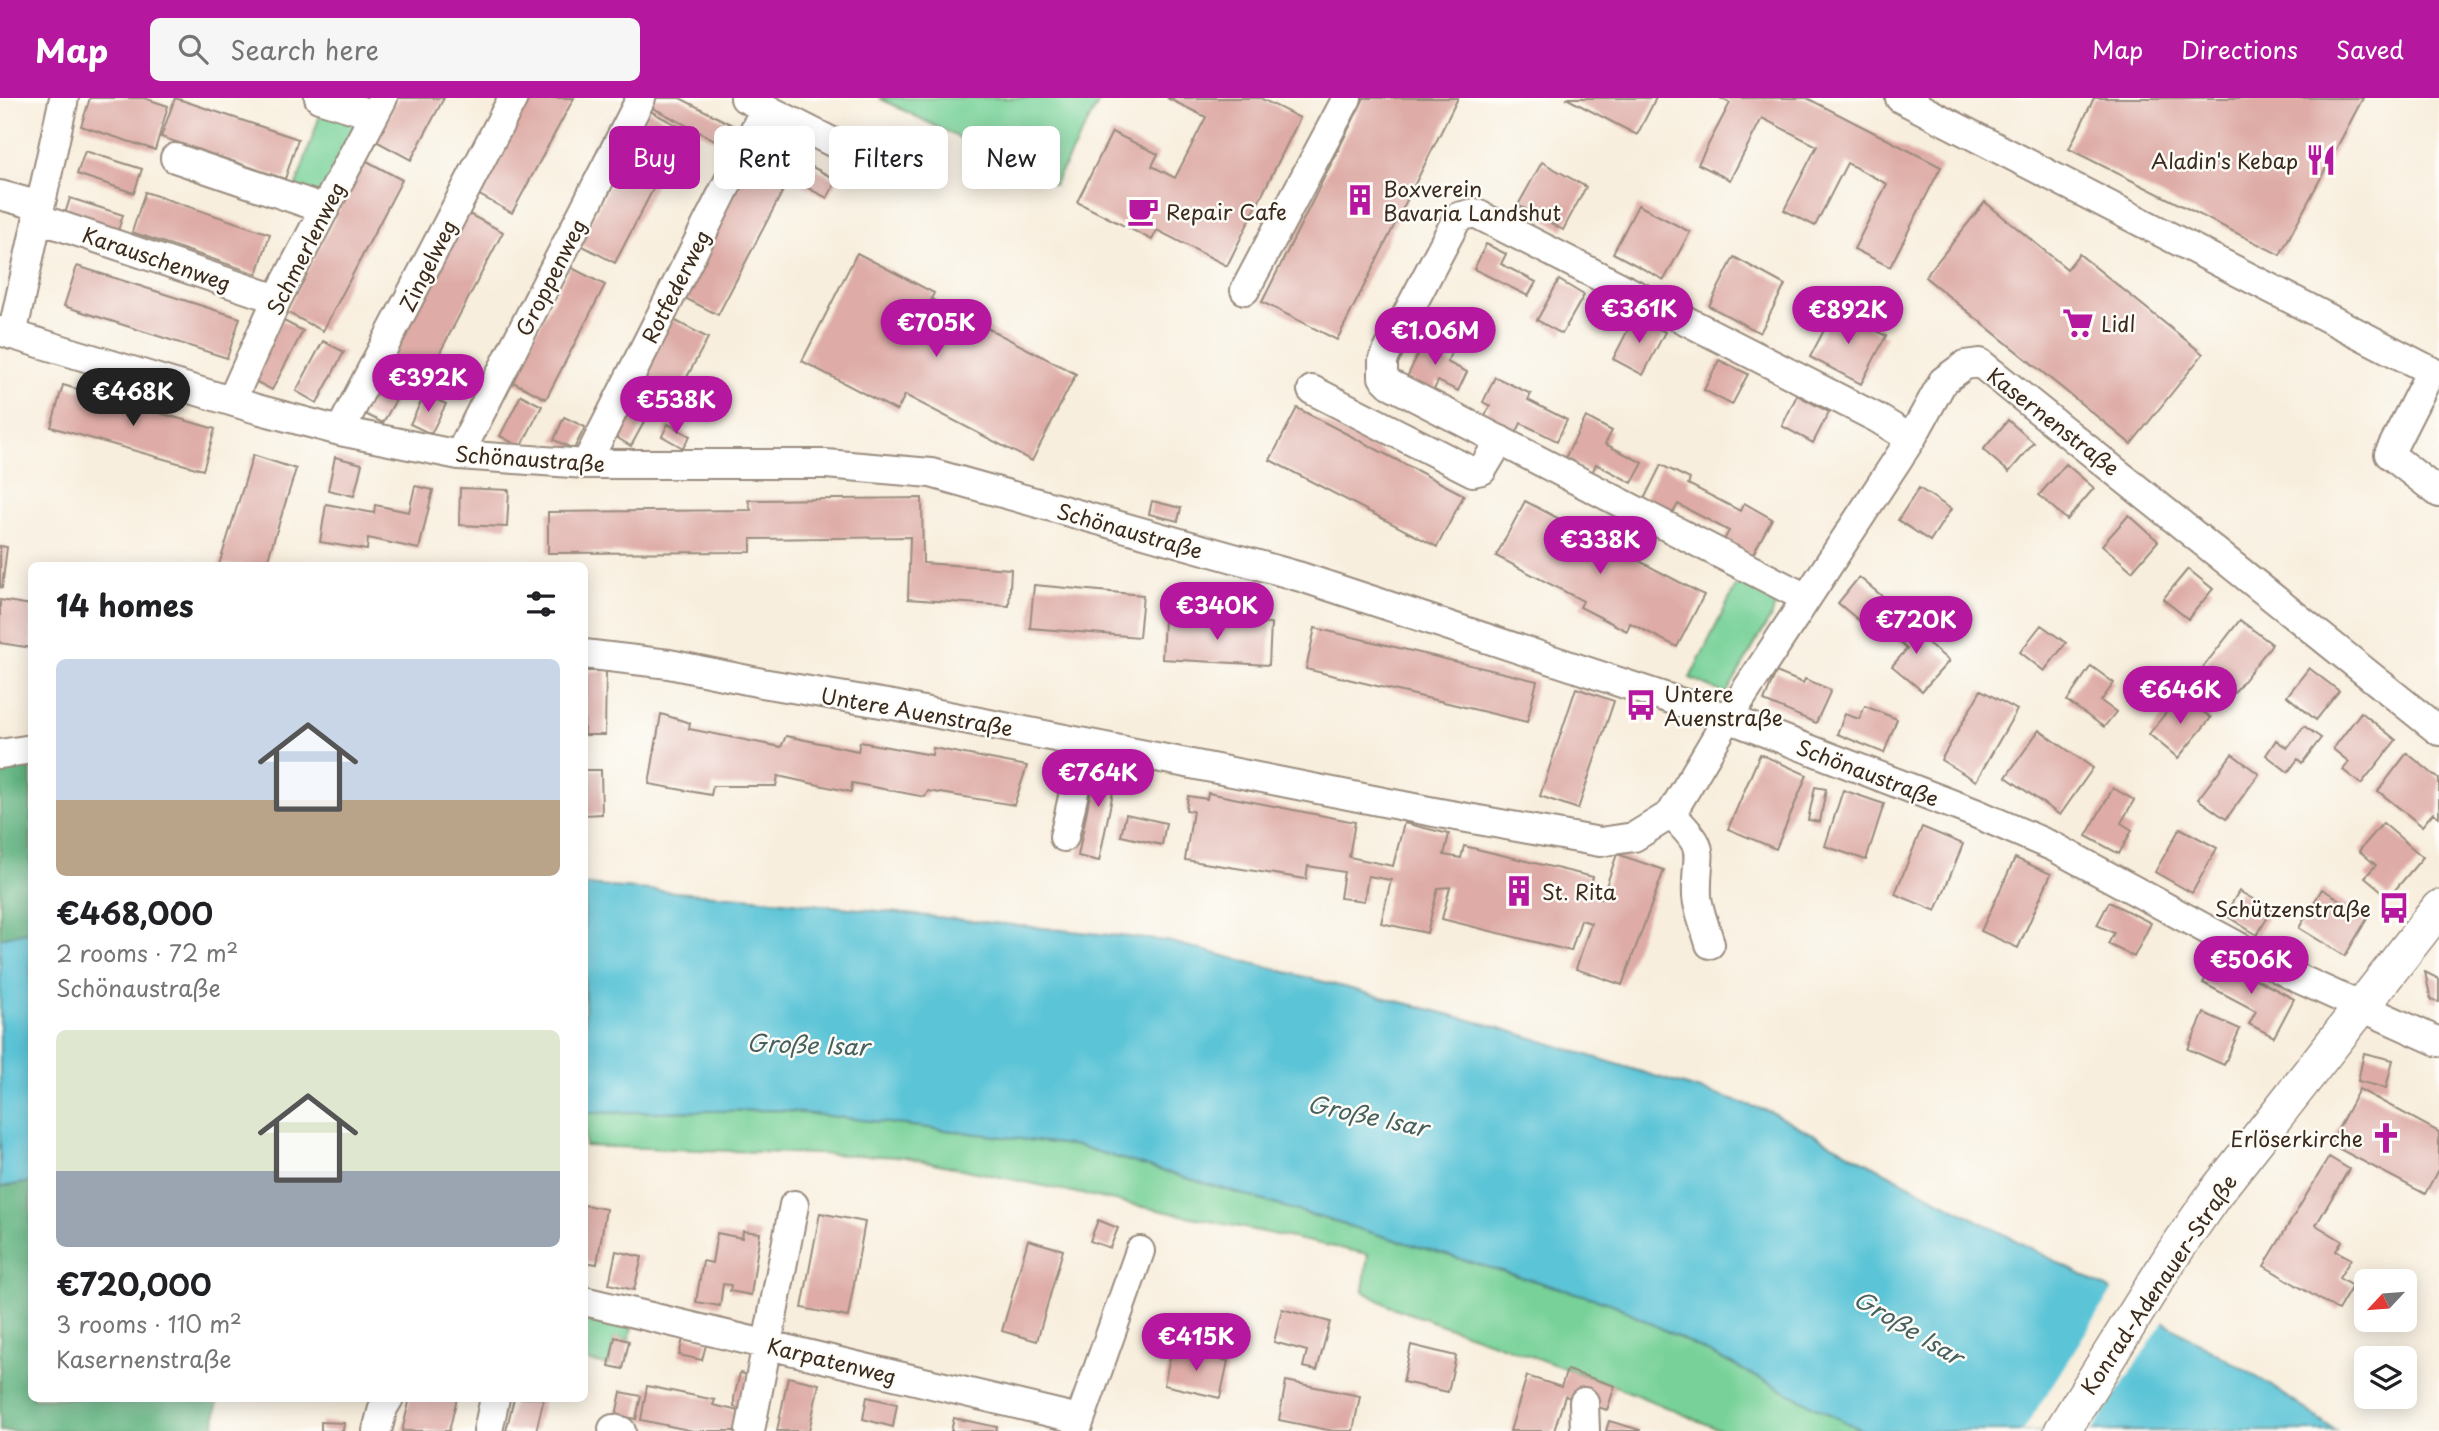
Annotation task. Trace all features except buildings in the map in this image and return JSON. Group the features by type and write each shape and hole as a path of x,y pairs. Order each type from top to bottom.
{"main road":[{"name":"Konrad-Adenauer-Straße","path":"2062,1431 2167,1264 2216,1192 2439,908"}],"street":[{"path":"6,333 9,303 39,212 64,98"},
{"path":"319,98 378,107"},
{"name":"Zingelweg","path":"341,431 513,98"},
{"name":"Groppenweg","path":"459,456 641,98"},
{"path":"1245,290 1347,98"},
{"path":"1900,98 2431,371 2389,454 2439,493"},
{"path":"755,103 829,140"},
{"name":"Rotfederweg","path":"586,464 755,103"},
{"name":"Schmerlenweg","path":"232,400 277,299 378,107"},
{"path":"175,158 325,209"},
{"name":"Karauschenweg","path":"0,195 39,212 277,299"},
{"path":"1806,598 1390,384 1383,377 1383,360 1458,217 1475,213 1877,418 1911,439"},
{"name":"Schönaustraße","path":"6,333 341,431 459,456 586,464 826,464 931,472 1301,577 1728,718 1975,813 2054,847 2293,976 2361,1006"},
{"name":"Kasernenstraße","path":"1728,718 1911,439 1943,381 1965,365 1980,363 2439,731"},
{"path":"1312,390 1473,472 1482,470 1500,440"},
{"name":"Untere Auenstraße","path":"588,654 669,664 1600,842 1634,837 1671,814 1728,718"},
{"path":"1064,837 1085,743"},
{"path":"0,754 28,750"},
{"path":"1671,814 1694,836 1700,852 1697,898 1710,944"},
{"path":"2361,1006 2439,1042"},
{"path":"750,1431 794,1205"},
{"path":"1078,1425 1140,1251"},
{"name":"Karpatenweg","path":"588,1302 767,1344 1078,1425"},
{"path":"377,1431 387,1402"},
{"path":"488,1431 494,1402"},
{"path":"1584,1402 1585,1431"}],"green space":[{"path":"879,98 1101,98 1060,174 1060,126 962,126 962,139 948,132 948,126 935,126"},
{"path":"322,109 352,121 355,128 326,194 294,192"},
{"path":"1740,578 1765,592 1775,605 1772,615 1726,694 1690,678"},
{"path":"28,767 28,932 0,938 0,772"},
{"path":"779,1110 1078,1146 1613,1304 1863,1431 1723,1431 1615,1386 1389,1306 1363,1291 1368,1254 905,1157 588,1146 588,1113"},
{"path":"28,1182 28,1402 218,1402 214,1431 0,1431 0,1187"},
{"path":"588,1313 633,1323 629,1341 615,1338 609,1366 588,1361"}],"water":[{"name":"Große Isar","path":"588,885 754,898 1167,941 1497,1027 1771,1112 2105,1287 2270,1385 2336,1431 1863,1431 1613,1304 1078,1146 779,1110 588,1113"},
{"path":"28,932 28,1182 0,1187 0,938"}],"pier":[{"path":"2114,1288 2166,1318 2092,1431 2023,1431"}],"place":[{"name":"Aladin's Kebap","path":"2321,160"},
{"name":"Boxverein Bavaria Landshut","path":"1360,200"},
{"name":"Repair Cafe","path":"1143,211"},
{"name":"Lidl","path":"2078,323"},
{"name":"Untere Auenstraße","path":"1641,705"},
{"name":"St. Rita","path":"1519,891"},
{"name":"Schützenstraße","path":"2394,908"},
{"name":"Erlöserkirche","path":"2386,1138"}]}
